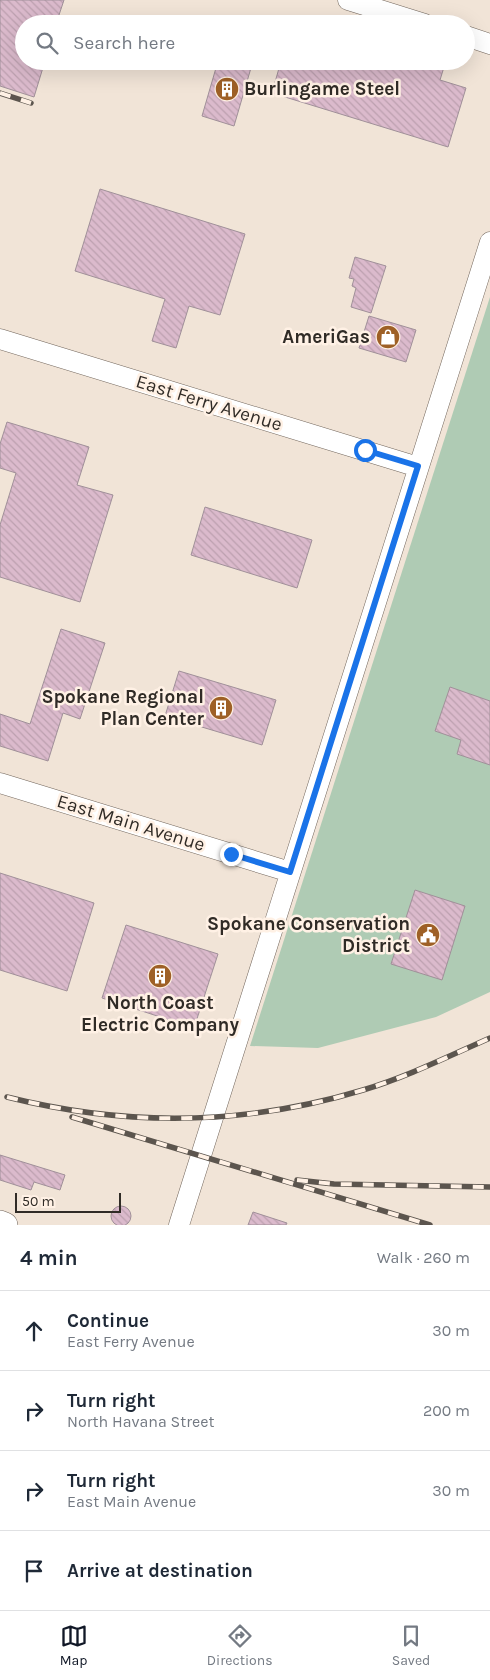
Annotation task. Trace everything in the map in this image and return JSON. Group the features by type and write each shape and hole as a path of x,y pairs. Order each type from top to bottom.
{"main road":[{"path":"0,1223 5,1225"}],"street":[{"path":"348,0 396,15"},
{"path":"475,39 490,44"},
{"path":"180,1225 490,242"},
{"name":"East Ferry Avenue","path":"0,339 418,466"},
{"name":"East Main Avenue","path":"0,783 290,872"}],"green space":[{"path":"490,297 490,992 436,1017 318,1048 250,1046"}],"building":[{"path":"0,0 64,0 59,15 15,15 15,70 42,70 34,97 0,86"},
{"name":"Burlingame Steel","path":"215,70 250,70 234,126 202,116"},
{"path":"278,70 443,70 440,80 466,88 448,147 272,93"},
{"path":"100,189 245,234 220,315 189,306 176,348 152,341 165,299 75,271"},
{"path":"355,257 386,266 371,313 351,307 356,288 352,286 354,279 349,278"},
{"path":"369,316 416,330 406,362 359,348"},
{"path":"7,422 89,447 77,485 113,495 80,602 0,577 0,525 16,473 0,468 0,444"},
{"path":"205,507 312,540 297,588 191,555"},
{"path":"61,629 105,643 80,719 63,713 48,761 0,746 0,714 30,724"},
{"name":"Spokane Regional Plan Center","path":"179,671 276,700 262,745 165,716"},
{"path":"450,687 490,701 490,765 457,754 461,740 435,731"},
{"path":"0,873 94,903 67,991 0,970"},
{"name":"Spokane Conservation District","path":"415,890 465,906 442,980 391,964"},
{"name":"North Coast Electric Company","path":"126,925 218,954 194,1028 102,998"},
{"path":"0,1155 65,1175 60,1190 34,1182 31,1190 0,1180"},
{"path":"117,1207 125,1207 130,1212 130,1220 125,1225 117,1225 112,1220 112,1212"},
{"path":"253,1212 287,1223 286,1225 248,1225"}],"railway":[{"path":"0,93 31,103"},
{"path":"7,1097 97,1114 185,1118 230,1116 318,1102 363,1090 412,1073 490,1038"},
{"path":"72,1117 430,1225"},
{"path":"297,1180 334,1184 490,1187"}],"place":[{"name":"Burlingame Steel","path":"227,89"},
{"name":"AmeriGas","path":"388,337"},
{"name":"Spokane Regional Plan Center","path":"221,708"},
{"name":"Spokane Conservation District","path":"428,935"},
{"name":"North Coast Electric Company","path":"160,976"}],"route":[{"path":"231,854 290,872 418,466 365,450"}]}
